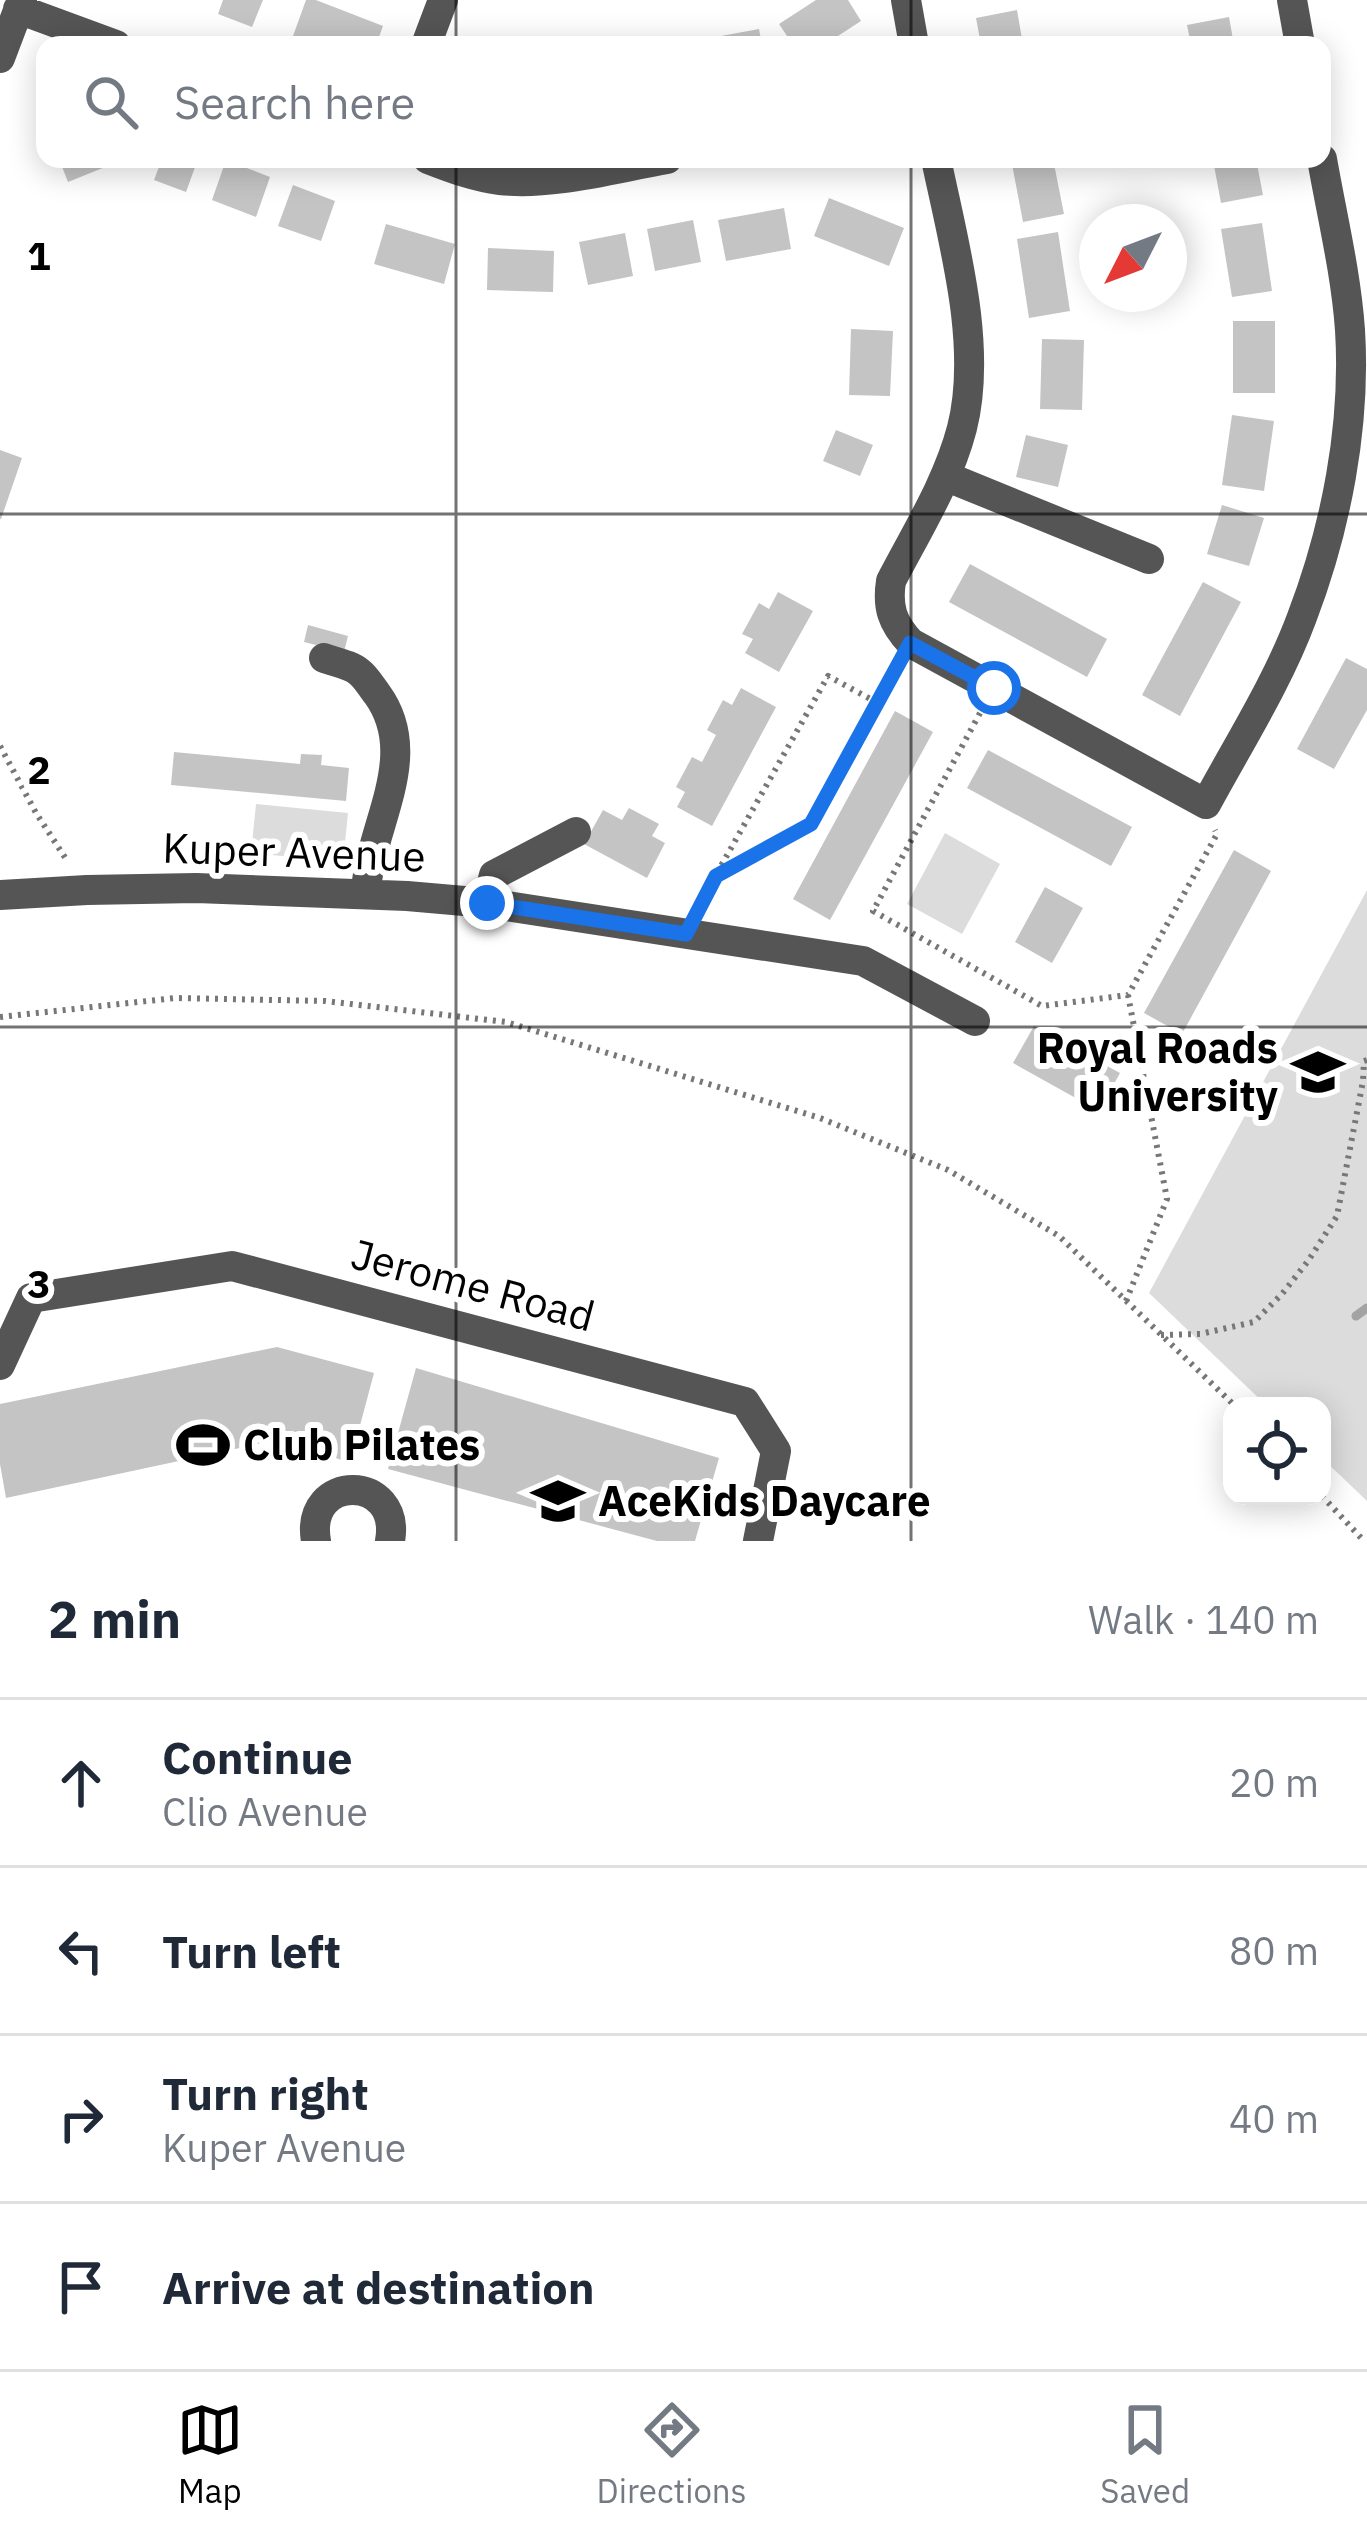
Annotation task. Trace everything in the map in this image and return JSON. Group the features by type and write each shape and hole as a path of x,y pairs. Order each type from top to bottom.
{"street":[{"path":"429,36 442,0"},
{"path":"906,0 912,36"},
{"path":"1292,0 1298,36"},
{"path":"0,58 20,5 94,36"},
{"path":"458,168 497,180 532,182 614,168"},
{"path":"938,168 967,317 964,422 945,476 891,580 888,599 897,629 910,643 1206,804 1303,616 1340,472 1348,425 1350,330 1324,168"},
{"path":"945,476 1149,559"},
{"path":"324,658 358,671 386,707 394,731 396,772 367,870 366,894"},
{"path":"487,903 494,875 576,832"},
{"name":"Kuper Avenue","path":"0,896 196,888 487,903 863,961 974,1021"},
{"name":"Jerome Road","path":"0,1365 31,1298 232,1266 745,1402 776,1451 758,1541"},
{"path":"316,1541 316,1515 323,1504 345,1490 359,1490 372,1494 389,1514 390,1541"}],"path":[{"path":"716,876 811,824 910,643"},
{"path":"686,934 828,676 877,703"},
{"path":"994,688 873,911 1042,1006 1129,995"},
{"path":"0,746 36,813 87,890"},
{"path":"1126,1301 1167,1198 1129,995 1217,835 1206,804"},
{"path":"0,1017 175,998 325,1001 506,1022 820,1118 948,1171 1059,1236 1225,1397"},
{"path":"1161,1335 1200,1334 1254,1322 1308,1261 1337,1216 1367,1060"},
{"path":"1330,1505 1364,1541"}],"shaded area":[{"path":"256,804 348,813 343,862 251,853"},
{"path":"945,833 1000,864 962,934 907,904"},
{"name":"Royal Roads University","path":"1367,890 1367,1501 1331,1467 1331,1397 1258,1397 1149,1293"}],"building":[{"path":"223,0 263,0 252,27 218,14"},
{"path":"306,0 383,26 379,36 293,36"},
{"path":"816,0 848,0 861,21 838,36 787,36 779,24"},
{"path":"1017,10 1021,36 979,36 976,18"},
{"path":"1229,17 1232,36 1189,36 1187,25"},
{"path":"759,29 760,36 721,36"},
{"path":"63,168 103,168 68,182"},
{"path":"159,168 195,168 186,192 154,180"},
{"path":"223,168 247,168 270,177 256,217 212,200"},
{"path":"1013,168 1055,168 1064,214 1023,222"},
{"path":"1214,168 1258,168 1263,195 1221,203"},
{"path":"293,185 335,201 321,241 278,226"},
{"path":"829,198 904,228 889,266 814,236"},
{"path":"784,208 791,249 726,261 718,220"},
{"path":"693,220 701,262 655,271 647,229"},
{"path":"1262,223 1272,291 1232,297 1221,229"},
{"path":"386,224 455,244 444,284 374,264"},
{"path":"1058,232 1070,311 1029,318 1017,239"},
{"path":"625,233 633,276 588,285 579,242"},
{"path":"488,248 554,251 553,292 487,290"},
{"path":"1233,321 1275,321 1275,393 1233,393"},
{"path":"851,329 893,331 890,396 849,395"},
{"path":"1042,339 1084,340 1082,410 1040,409"},
{"path":"1232,415 1274,421 1264,491 1222,485"},
{"path":"836,430 873,445 860,476 823,461"},
{"path":"1026,435 1068,445 1058,487 1016,477"},
{"path":"0,450 22,458 1,519 0,519"},
{"path":"1222,505 1264,518 1249,566 1207,554"},
{"path":"970,564 1107,639 1087,677 949,602"},
{"path":"1203,582 1241,602 1180,716 1142,695"},
{"path":"778,592 813,611 779,672 745,653 753,639 742,634 759,603 769,609"},
{"path":"308,625 348,636 344,652 304,642"},
{"path":"1346,658 1367,669 1367,710 1334,769 1297,749"},
{"path":"741,688 776,707 712,826 677,807 685,792 676,787 692,757 702,762 716,735 707,730 723,700 732,705"},
{"path":"895,711 933,732 830,920 793,899"},
{"path":"988,750 1132,827 1111,866 967,788"},
{"path":"174,752 300,764 301,754 322,755 321,765 349,768 346,801 171,785"},
{"path":"629,808 659,824 652,836 665,843 647,878 584,844 603,810 622,820"},
{"path":"1234,850 1271,871 1182,1034 1144,1013"},
{"path":"1045,887 1083,908 1052,963 1015,942"},
{"path":"1034,1026 1120,1073 1099,1111 1013,1063"},
{"path":"277,1347 374,1373 350,1463 282,1439 6,1498 0,1464 0,1404"},
{"path":"416,1368 719,1458 695,1541 657,1541 388,1469"}],"waterway":[{"path":"1356,1316 1367,1308"}],"place":[{"name":"Royal Roads University","path":"1318,1072"},
{"name":"Club Pilates","path":"203,1445"},
{"name":"AceKids Daycare","path":"558,1501"}],"route":[{"path":"487,903 686,934 716,876 811,824 910,643 994,688"}]}
